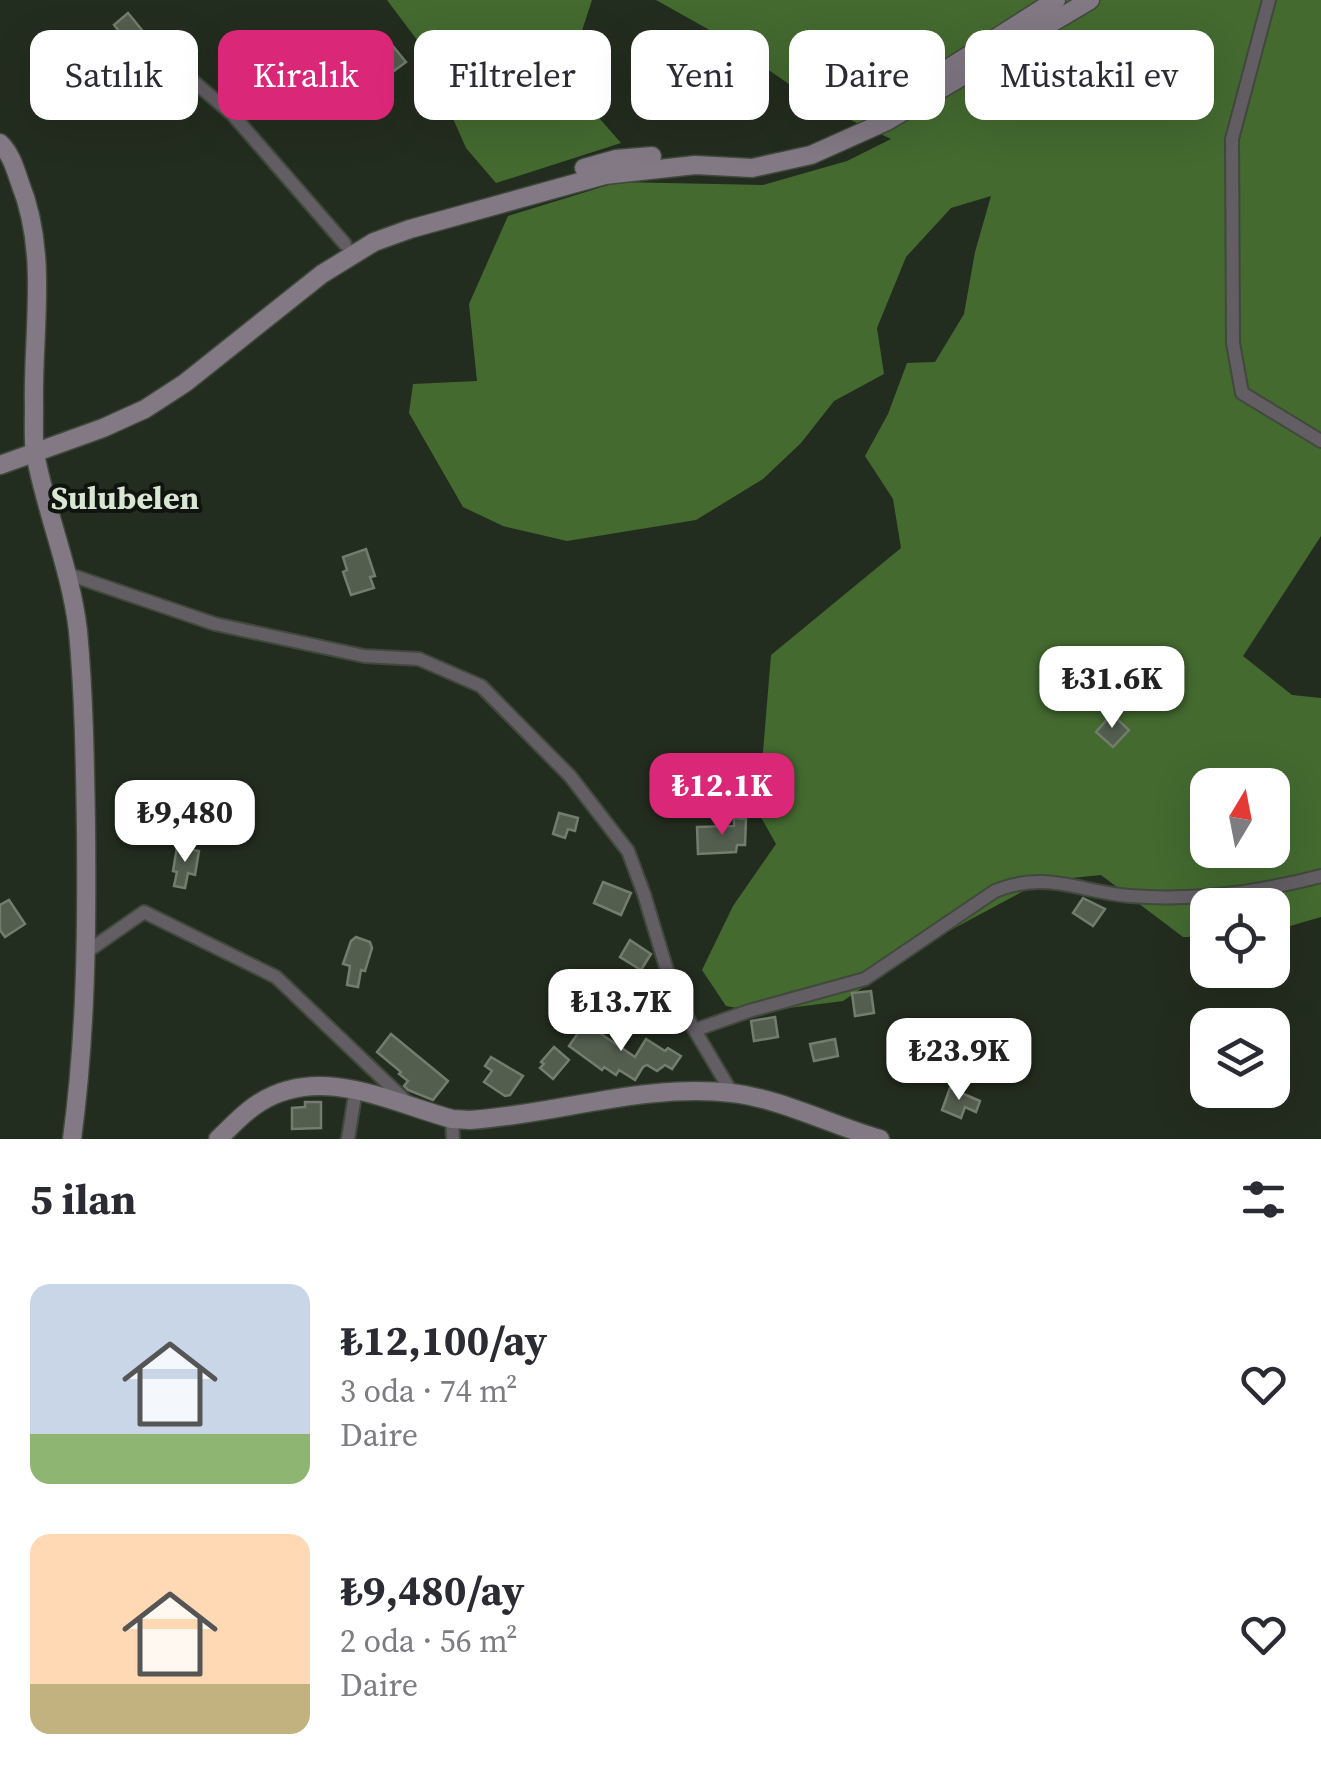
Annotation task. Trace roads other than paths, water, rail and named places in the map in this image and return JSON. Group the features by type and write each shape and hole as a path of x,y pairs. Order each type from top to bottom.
{"main road":[{"path":"0,455 103,428 145,409 185,383 350,255 410,229 616,159 750,157 816,144 888,107 1056,0"},
{"path":"0,465 166,384 346,244 398,222 605,175 695,165 752,168 811,155 887,121 1090,0"},
{"path":"0,142 8,150 28,201 36,245 35,447 68,574 78,630 85,777 85,953 72,1139"},
{"path":"218,1139 256,1104 276,1093 309,1086 356,1089 452,1118 499,1118 647,1094 732,1093 766,1100 880,1139"}],"street":[{"path":"1269,0 1232,139 1232,343 1242,392 1321,441"},
{"path":"198,85 233,114 346,244"},
{"path":"68,574 216,624 364,656 420,659 481,686 570,776 628,851 675,997 732,1093"},
{"path":"696,1030 865,979 995,891 1015,882 1060,881 1127,896 1192,898 1321,876"},
{"path":"85,953 144,912 276,977 413,1108"},
{"path":"348,1139 356,1089"},
{"path":"452,1118 453,1139"}],"district":[{"name":"Sulubelen","path":"125,498"}]}
